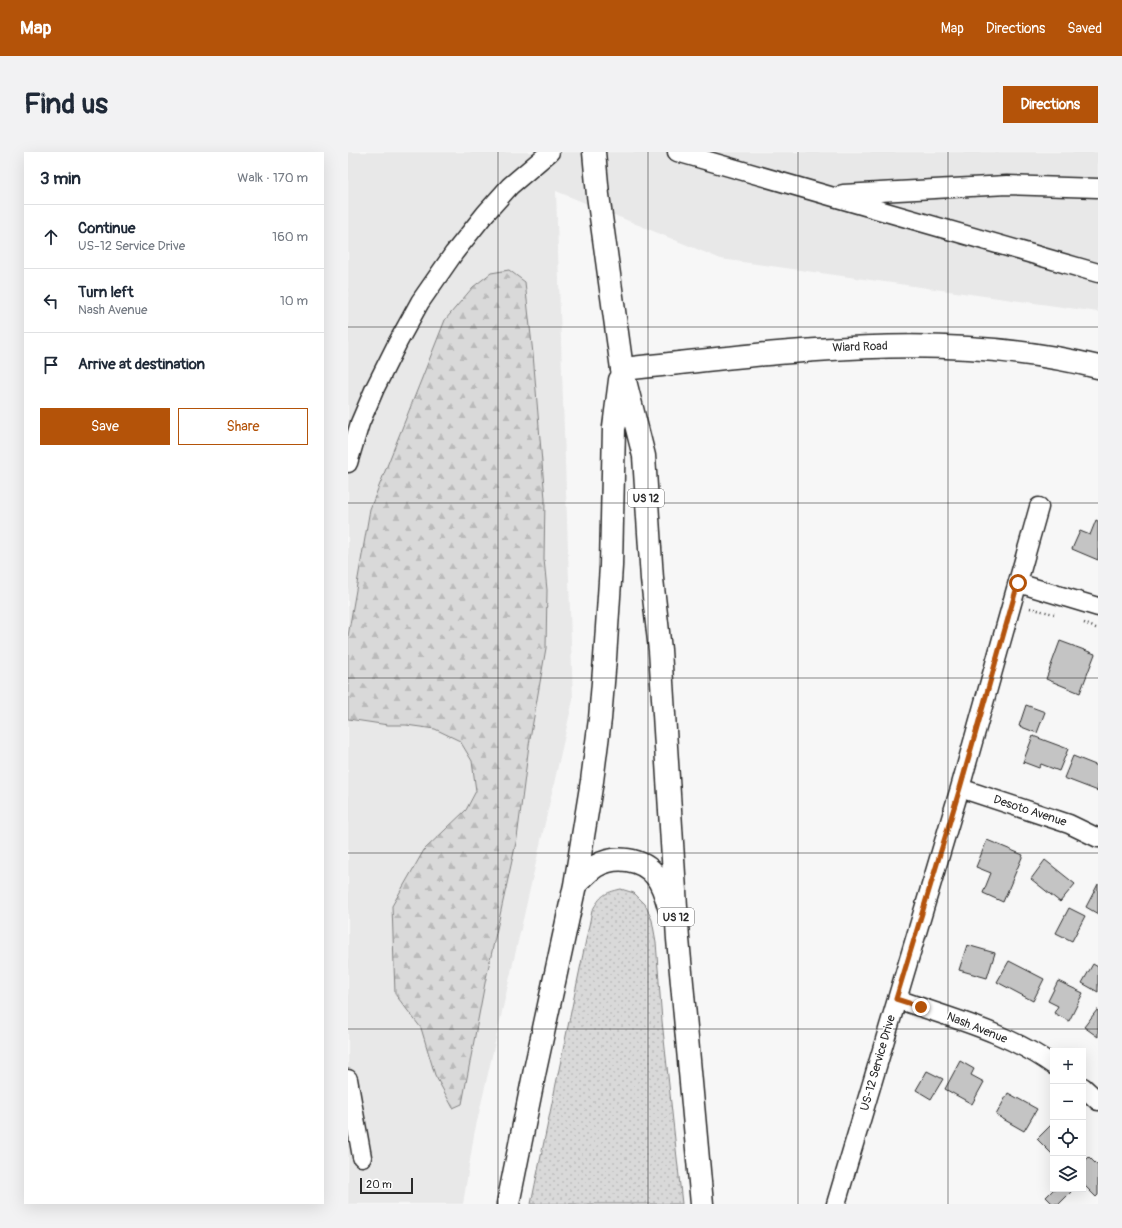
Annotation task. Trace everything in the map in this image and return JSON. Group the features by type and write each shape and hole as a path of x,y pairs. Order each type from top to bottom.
{"main road":[{"name":"US 12","path":"594,152 598,194 622,369 644,456 652,579 660,650 678,939 702,1204"},
{"name":"Wiard Road","path":"622,369 820,349 912,346 960,347 1023,353 1098,367"},
{"name":"US 12","path":"508,1204 574,884 592,781 600,719 611,566 614,427 622,369"},
{"path":"574,884 596,866 609,860 623,859 635,861 641,864 656,875 665,891 678,939"}],"street":[{"path":"348,463 360,423 375,388 420,302 454,253 485,214 510,186 550,152"},
{"path":"677,152 1098,273"},
{"path":"828,195 1007,186 1098,188"},
{"name":"US-12 Service Drive","path":"836,1204 960,788 1039,507"},
{"path":"1018,583 1098,606"},
{"name":"Desoto Avenue","path":"960,788 1069,824 1098,838"},
{"name":"Nash Avenue","path":"896,999 992,1033 1040,1056 1050,1063"},
{"path":"348,1079 362,1157"},
{"path":"1086,1090 1098,1101"}],"shaded area":[{"path":"348,152 1098,152 1098,312 721,259 556,191 573,700 474,1135 463,1204 348,1204"}],"green space":[{"path":"509,270 525,282 533,354 545,499 544,559 547,590 546,648 529,745 517,838 485,983 462,1104 453,1108 435,1075 421,1028 395,994 392,906 424,850 466,810 476,791 472,761 460,741 435,729 406,725 388,725 348,719 348,636 370,509 445,320 473,287 491,273"},
{"path":"621,889 634,893 645,904 652,920 656,942 662,1021 682,1204 531,1204 592,911 601,898 611,892"}],"building":[{"path":"1096,520 1098,521 1098,560 1072,549 1080,531 1090,535"},
{"path":"1060,641 1095,654 1080,693 1046,679"},
{"path":"1026,705 1045,712 1037,733 1019,726"},
{"path":"1033,736 1068,749 1059,771 1041,764 1039,768 1023,762"},
{"path":"1073,756 1098,766 1098,791 1064,778"},
{"path":"987,840 1023,855 1003,902 983,893 991,873 976,867"},
{"path":"1045,860 1075,884 1060,902 1031,879"},
{"path":"1098,884 1098,914 1086,907"},
{"path":"1069,908 1085,916 1072,941 1056,933"},
{"path":"967,945 995,953 987,978 959,970"},
{"path":"1009,961 1044,979 1033,1001 997,982"},
{"path":"1093,964 1098,967 1098,992 1082,983"},
{"path":"1058,981 1083,993 1069,1021 1054,1013 1058,1006 1048,1001"},
{"path":"1098,1010 1098,1037 1084,1027"},
{"path":"960,1061 974,1069 971,1075 984,1082 972,1104 945,1089"},
{"path":"927,1071 943,1079 931,1099 916,1090"},
{"path":"1008,1093 1037,1109 1024,1131 996,1115"},
{"path":"1050,1126 1050,1152 1037,1139"},
{"path":"1089,1157 1098,1166 1098,1195 1096,1197 1086,1187 1086,1160"},
{"path":"1051,1192 1071,1192 1059,1204 1053,1204 1046,1197"}],"route":[{"path":"921,1007 896,999 960,788 1018,583"}]}
